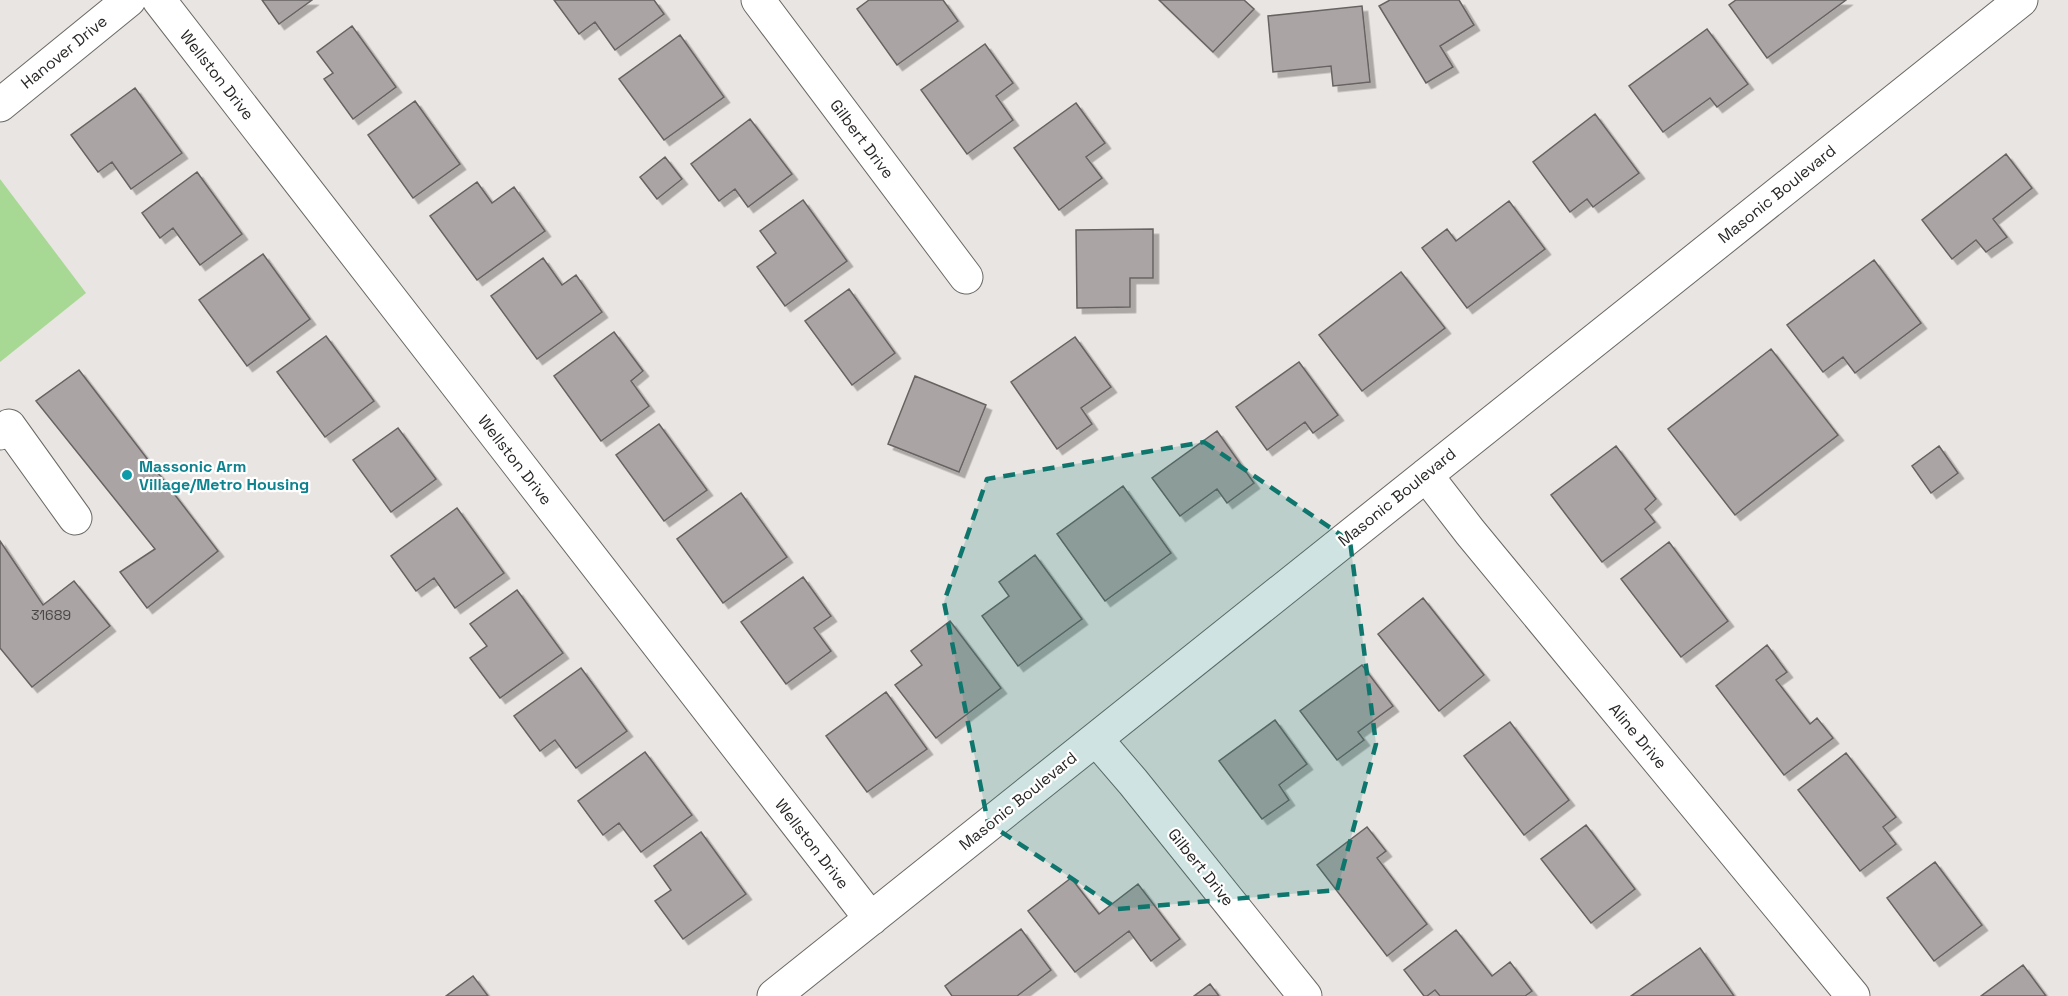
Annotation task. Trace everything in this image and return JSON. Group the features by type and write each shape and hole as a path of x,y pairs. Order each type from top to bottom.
{"street":[{"name":"Hanover Drive","path":"0,105 129,0"},
{"name":"Wellston Drive","path":"159,0 871,920"},
{"name":"Gilbert Drive","path":"758,0 966,277"},
{"name":"Masonic Boulevard","path":"774,996 2021,0"},
{"path":"0,433 9,426 75,518"},
{"name":"Aline Drive","path":"1426,475 1470,532 1853,996"},
{"name":"Gilbert Drive","path":"1096,739 1305,996"}],"highlighted area":[{"path":"1204,442 1350,541 1376,744 1337,890 1118,909 988,823 944,602 987,479"}],"green space":[{"path":"0,179 86,293 0,362"}],"building":[{"path":"262,0 312,0 279,24"},
{"path":"554,0 654,0 664,14 615,50 595,22 579,34"},
{"path":"869,0 943,0 958,21 897,65 857,9"},
{"path":"1159,0 1244,0 1254,9 1213,52"},
{"path":"1390,0 1459,0 1474,25 1440,46 1453,67 1426,83 1379,6"},
{"path":"1736,0 1846,0 1767,58 1729,5"},
{"path":"1362,6 1370,82 1333,86 1331,66 1273,72 1268,16"},
{"path":"352,26 396,87 353,119 324,79 333,73 317,52"},
{"path":"1707,29 1748,84 1717,107 1710,98 1663,132 1629,86"},
{"path":"680,35 724,97 664,140 619,79"},
{"path":"985,44 1013,83 996,96 1013,120 967,154 921,90"},
{"path":"135,88 182,153 131,189 112,162 98,172 71,135"},
{"path":"415,101 460,164 413,198 368,135"},
{"path":"1076,103 1105,143 1086,157 1102,178 1059,210 1014,148"},
{"path":"1595,114 1639,173 1593,207 1587,199 1570,212 1533,162"},
{"path":"750,119 792,174 748,207 735,189 719,201 691,164"},
{"path":"2006,154 2032,188 1993,219 2007,237 1986,252 1976,240 1952,259 1922,220"},
{"path":"665,157 682,179 657,199 640,177"},
{"path":"197,172 242,234 200,265 173,228 160,238 142,213"},
{"path":"477,182 492,203 514,187 545,231 477,280 430,216"},
{"path":"803,200 847,261 785,306 757,267 776,253 760,231"},
{"path":"1509,201 1545,249 1467,308 1422,248 1447,229 1456,241"},
{"path":"1153,229 1153,278 1130,278 1130,307 1077,308 1076,230"},
{"path":"263,254 310,319 247,366 199,300"},
{"path":"543,258 562,285 576,275 602,312 537,359 491,296"},
{"path":"1874,260 1921,323 1855,373 1843,357 1823,372 1787,325"},
{"path":"1401,272 1445,328 1362,391 1319,335"},
{"path":"849,289 895,353 852,385 805,321"},
{"path":"614,332 643,371 631,381 649,406 601,441 554,376"},
{"path":"326,336 374,401 325,437 277,372"},
{"path":"1075,337 1111,387 1081,408 1092,424 1057,449 1011,382"},
{"path":"1771,349 1838,435 1735,515 1668,429"},
{"path":"1299,362 1338,415 1313,433 1305,422 1267,450 1236,407"},
{"name":"Massonic Arm Village/Metro Housing","path":"79,370 218,551 147,608 120,572 155,549 36,401"},
{"path":"915,376 986,405 959,472 888,444"},
{"path":"659,424 707,490 664,521 616,455"},
{"path":"398,428 436,479 391,512 353,460"},
{"path":"1217,431 1254,483 1227,503 1217,489 1180,516 1152,478"},
{"path":"1616,446 1656,499 1645,509 1655,522 1602,562 1551,495"},
{"path":"1939,446 1958,473 1931,493 1912,466"},
{"path":"1123,486 1171,553 1105,601 1057,534"},
{"path":"741,493 787,557 723,603 677,539"},
{"path":"457,508 504,573 455,608 434,578 416,591 391,556"},
{"path":"0,541 43,605 74,581 110,626 32,687 0,648"},
{"path":"1669,542 1728,621 1681,657 1621,579"},
{"path":"1035,555 1082,619 1018,666 982,616 1009,596 999,582"},
{"path":"803,577 831,616 814,628 831,651 786,684 741,622"},
{"path":"517,590 563,653 500,698 470,658 487,646 470,624"},
{"path":"1423,598 1484,675 1439,711 1378,634"},
{"path":"950,621 1001,688 936,738 895,685 922,665 911,651"},
{"path":"1767,645 1787,672 1776,680 1810,724 1817,718 1833,738 1784,775 1716,686"},
{"path":"1362,665 1393,706 1358,732 1364,740 1337,760 1300,711"},
{"path":"581,668 627,731 576,768 555,740 540,751 514,716"},
{"path":"886,692 927,749 867,792 826,736"},
{"path":"1275,720 1307,764 1279,785 1289,800 1262,819 1219,761"},
{"path":"1510,722 1569,800 1524,835 1464,756"},
{"path":"645,752 692,815 641,852 619,823 603,835 578,801"},
{"path":"1846,753 1896,817 1883,827 1896,844 1860,871 1798,790"},
{"path":"1586,825 1635,889 1591,923 1541,859"},
{"path":"1367,827 1386,851 1377,858 1427,924 1387,956 1317,865"},
{"path":"701,832 746,894 683,939 655,901 671,890 654,866"},
{"path":"1935,862 1982,925 1934,961 1887,898"},
{"path":"1071,878 1099,914 1138,884 1180,939 1151,961 1129,931 1075,972 1028,911"},
{"path":"1021,929 1051,970 1017,996 952,996 945,986"},
{"path":"1456,930 1492,976 1510,962 1532,991 1525,996 1440,996 1435,990 1424,996 1404,970"},
{"path":"1700,948 1734,996 1631,996"},
{"path":"2023,965 2046,996 1981,996"},
{"path":"473,976 488,996 446,996"},
{"path":"1210,984 1219,996 1194,996"}],"place":[{"name":"Massonic Arm Village/Metro Housing","path":"127,475"}]}
